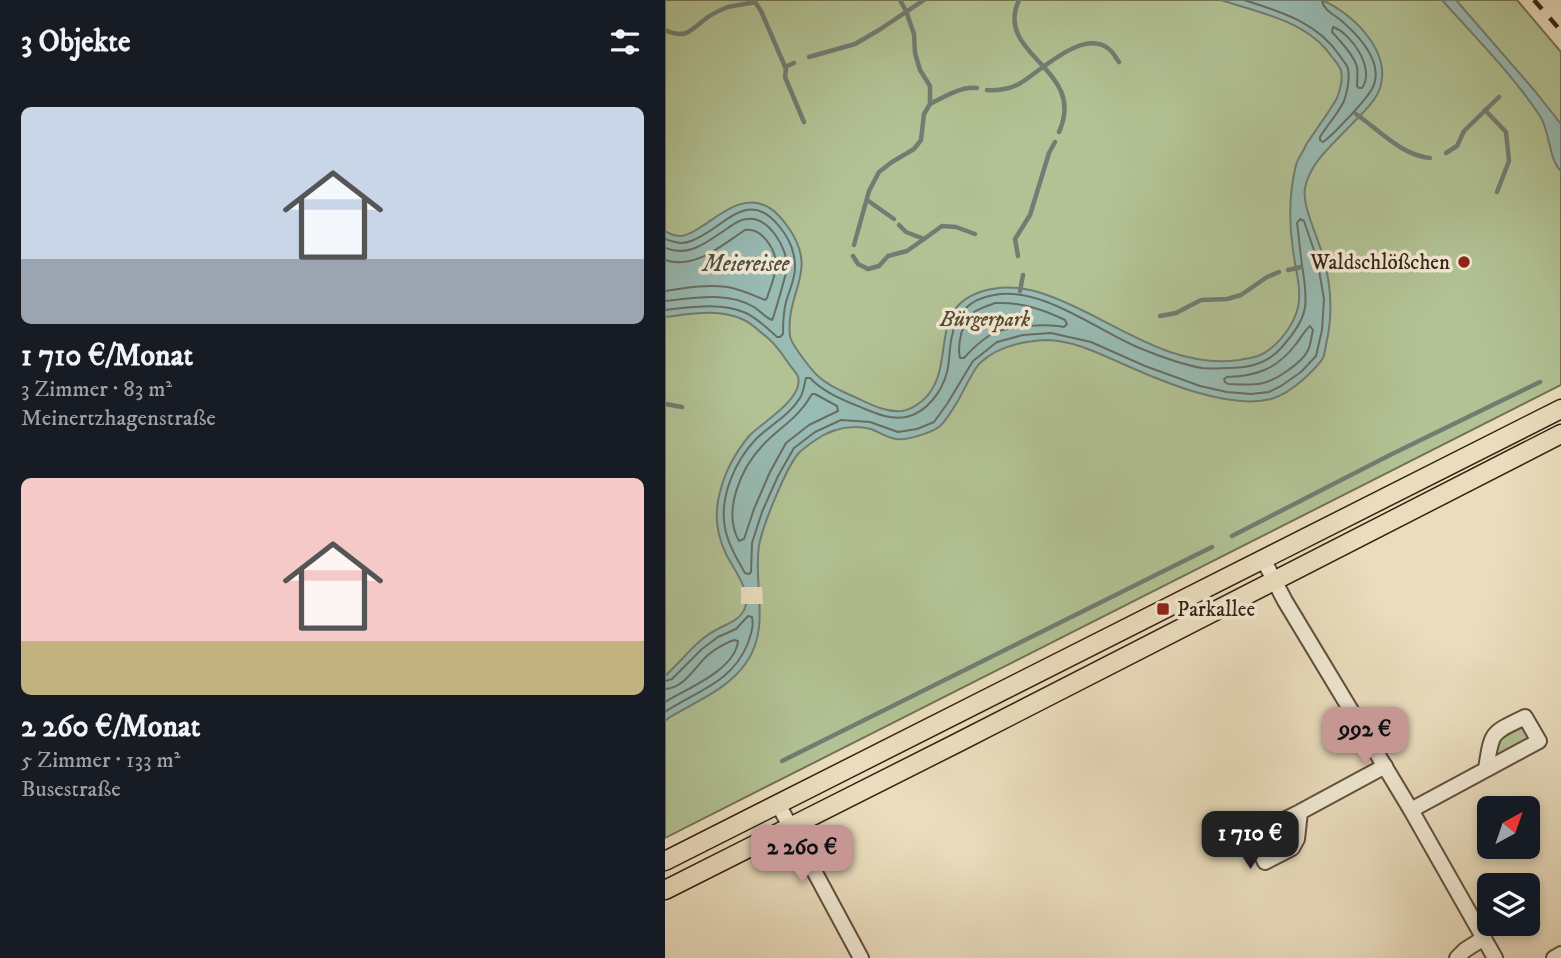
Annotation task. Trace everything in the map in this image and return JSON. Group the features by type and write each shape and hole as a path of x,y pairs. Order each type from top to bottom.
{"main road":[{"path":"665,861 1561,410"},
{"path":"665,890 1561,434"}],"street":[{"path":"1263,559 1411,810 1493,957"},
{"path":"1300,812 1385,766"},
{"path":"1411,810 1486,769"},
{"path":"778,804 861,958"},
{"path":"1457,958 1484,938"},
{"path":"1554,958 1561,954"}],"green space":[{"name":"Bürgerpark","path":"665,0 1517,0 1561,52 1561,385 665,838"},
{"path":"1518,726 1523,727 1529,736 1526,741 1497,757 1495,755 1502,736"},
{"path":"1291,821 1291,833 1286,842 1278,848 1266,850 1262,839"}],"water":[{"name":"Meiereisee","path":"1221,0 1322,0 1357,24 1375,47 1380,60 1382,74 1375,99 1321,156 1311,171 1305,188 1308,212 1322,253 1329,287 1328,334 1323,358 1305,378 1275,398 1236,401 1175,385 1076,345 1047,340 1028,342 1002,349 979,364 948,417 931,431 900,439 871,429 848,427 820,437 801,450 793,461 765,526 758,561 760,621 753,650 746,663 730,680 711,694 665,721 665,676 702,639 736,619 745,608 744,587 720,539 717,508 725,477 735,455 749,436 788,402 798,385 797,375 777,348 744,320 715,313 665,317 665,231 677,236 687,235 725,211 750,202 759,203 774,211 788,227 801,257 799,282 790,320 790,336 794,345 826,382 888,410 905,410 922,401 933,388 939,373 947,326 953,313 963,301 980,292 997,288 1022,288 1047,295 1140,340 1188,357 1213,361 1239,360 1267,352 1291,325 1299,300 1290,219 1297,162 1337,98 1342,74 1322,45 1297,27 1267,14"},
{"path":"1442,0 1456,0 1561,124 1561,171 1554,160 1540,116 1506,71"}],"pier":[{"path":"741,587 762,587 763,604 741,604"}],"waterway":[{"path":"854,245 869,191 879,172 914,149 921,140 924,114 930,104 930,86 920,70 915,53 914,34 900,0"},
{"path":"809,57 855,44 924,0"},
{"path":"1019,0 1014,19 1018,35 1061,92 1065,110 1059,132"},
{"path":"665,30 677,34 686,33 709,16 728,7 755,2 786,69 785,77 804,122"},
{"path":"987,90 1015,86 1063,54 1087,44 1099,44 1109,49 1119,62"},
{"path":"785,67 794,63"},
{"path":"930,104 959,90 977,88"},
{"path":"1446,153 1457,146 1464,131 1499,97"},
{"path":"1485,110 1506,132 1509,161 1497,192"},
{"path":"1356,114 1400,147 1430,158"},
{"path":"1018,256 1015,239 1030,215 1049,153 1055,142"},
{"path":"867,200 894,219"},
{"path":"899,225 906,232 924,239 942,226 956,227 975,234"},
{"path":"853,256 858,264 868,269 879,266 888,256 907,251 924,239"},
{"path":"1288,270 1301,267"},
{"path":"1160,316 1176,313 1201,300 1227,299 1241,295 1279,272"},
{"path":"1020,291 1023,275"},
{"path":"1232,536 1540,382"},
{"path":"665,404 682,407"},
{"path":"782,761 1212,547"}],"railway":[{"path":"1534,0 1561,31"}],"place":[{"name":"Waldschlößchen","path":"1464,262"},
{"name":"Parkallee","path":"1163,609"}]}
